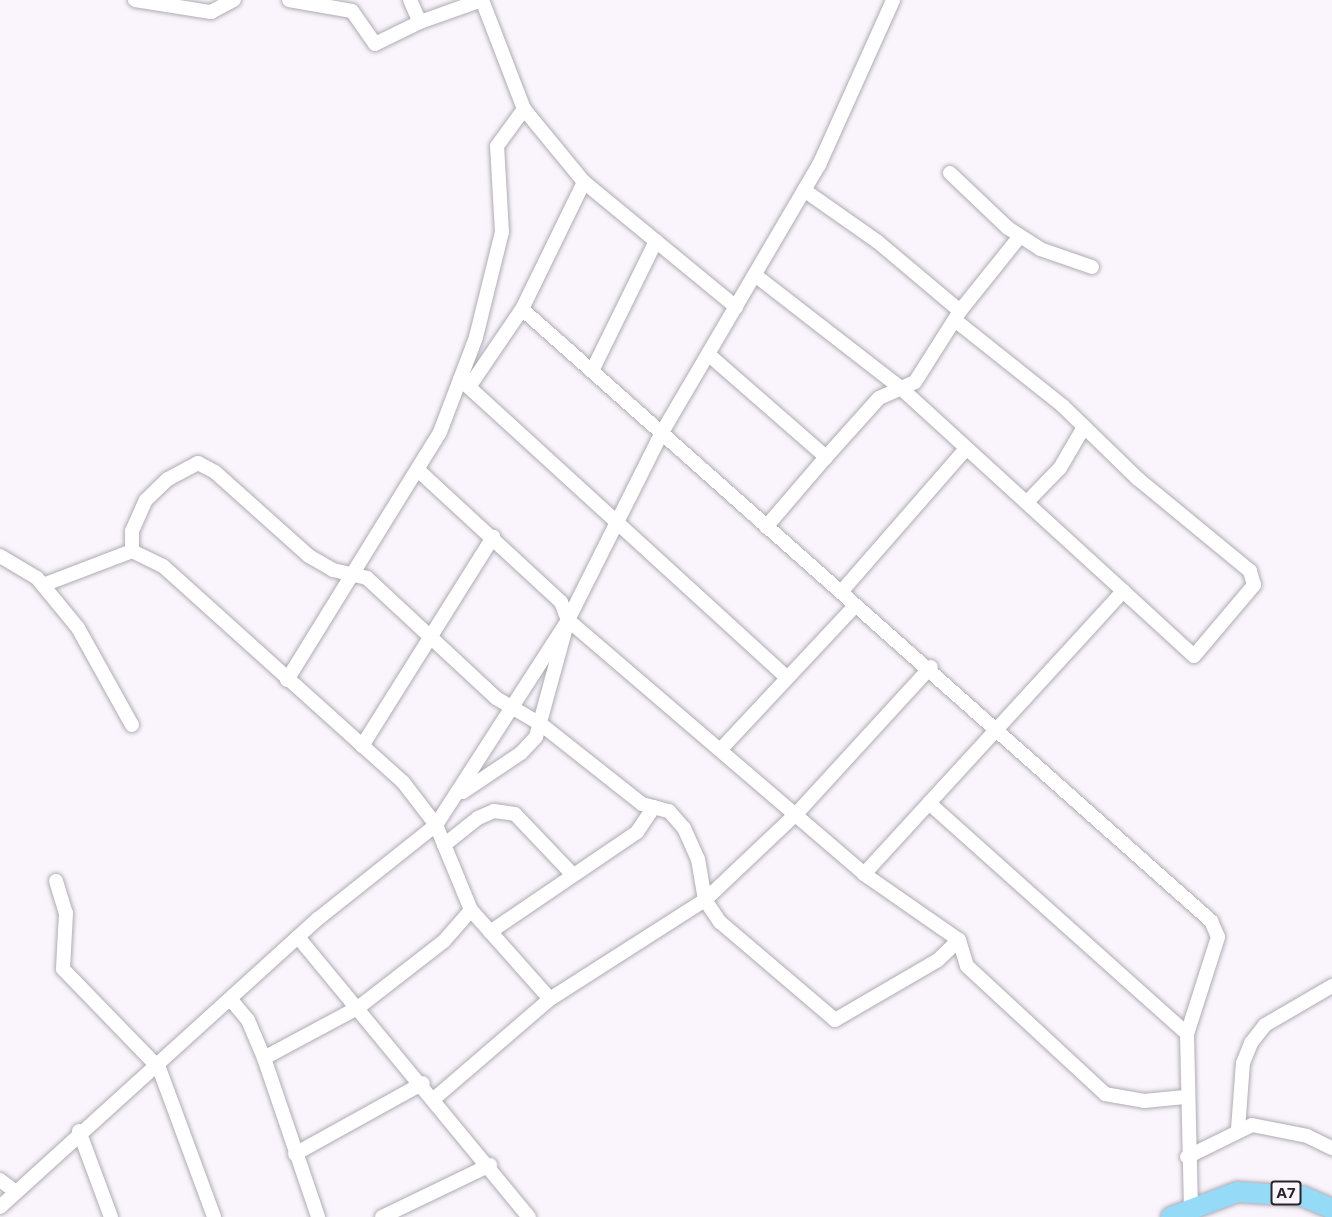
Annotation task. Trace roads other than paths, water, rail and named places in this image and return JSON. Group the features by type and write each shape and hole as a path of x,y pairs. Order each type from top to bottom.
{"highway":[{"name":"A7","path":"1171,1217 1197,1204 1237,1192 1302,1196 1332,1209"}],"street":[{"path":"135,0 211,12 234,0"},
{"path":"289,0 352,11 375,44 420,22 482,0 524,109 584,182 736,307"},
{"path":"410,0 420,22"},
{"path":"0,1207 79,1131 159,1068 298,938 435,825 458,794 568,620 615,523 662,434 804,190 893,0"},
{"path":"465,383 502,232 497,146 524,109"},
{"path":"950,173 1020,236 1040,249 1092,267"},
{"path":"287,680 419,471 465,383 522,309 584,182"},
{"path":"755,275 903,390 965,450 1028,501 1194,656 1254,585 1250,571 957,316 878,242 804,190"},
{"path":"766,527 879,399 903,390 915,382 957,316 1020,236"},
{"path":"592,371 656,241"},
{"path":"522,309 841,592 854,608 931,667 996,730 1211,921 1218,937 1187,1034 1185,1097 1187,1157 1197,1204"},
{"path":"708,354 826,457"},
{"path":"465,383 615,523 787,678"},
{"path":"1028,501 1060,468 1084,427"},
{"path":"841,592 965,450"},
{"path":"132,551 132,531 146,500 168,479 198,463 309,555 333,570 355,573 513,709 542,725 654,807 669,811 684,828 698,859 705,900 720,922 835,1020 939,960 959,940"},
{"path":"419,471 561,602 568,620 722,748 864,874 959,940 967,966 1105,1094 1144,1101 1185,1097"},
{"path":"362,746 433,640 493,537"},
{"path":"43,585 132,551 163,566 403,782 435,825 471,909 550,999"},
{"path":"0,556 43,585 78,628 132,725"},
{"path":"864,874 1122,591"},
{"path":"722,748 854,608"},
{"path":"458,794 521,753 542,725 568,620"},
{"path":"435,1098 550,999 705,900 797,813 931,667"},
{"path":"929,803 1187,1034"},
{"path":"490,932 637,832 654,807"},
{"path":"444,845 478,818 494,811 515,814 573,875"},
{"path":"56,881 66,913 63,969 159,1068 214,1217"},
{"path":"264,1058 359,1007 444,942 471,909"},
{"path":"298,938 423,1083 490,1164 529,1217"},
{"path":"1238,1129 1243,1063 1251,1043 1265,1026 1332,986"},
{"path":"232,1001 248,1020 264,1058 318,1217"},
{"path":"295,1154 423,1083"},
{"path":"1187,1157 1217,1138 1252,1125 1307,1136 1332,1148"},
{"path":"79,1131 111,1217"},
{"path":"382,1217 490,1164"},
{"path":"0,1180 16,1192"}]}
